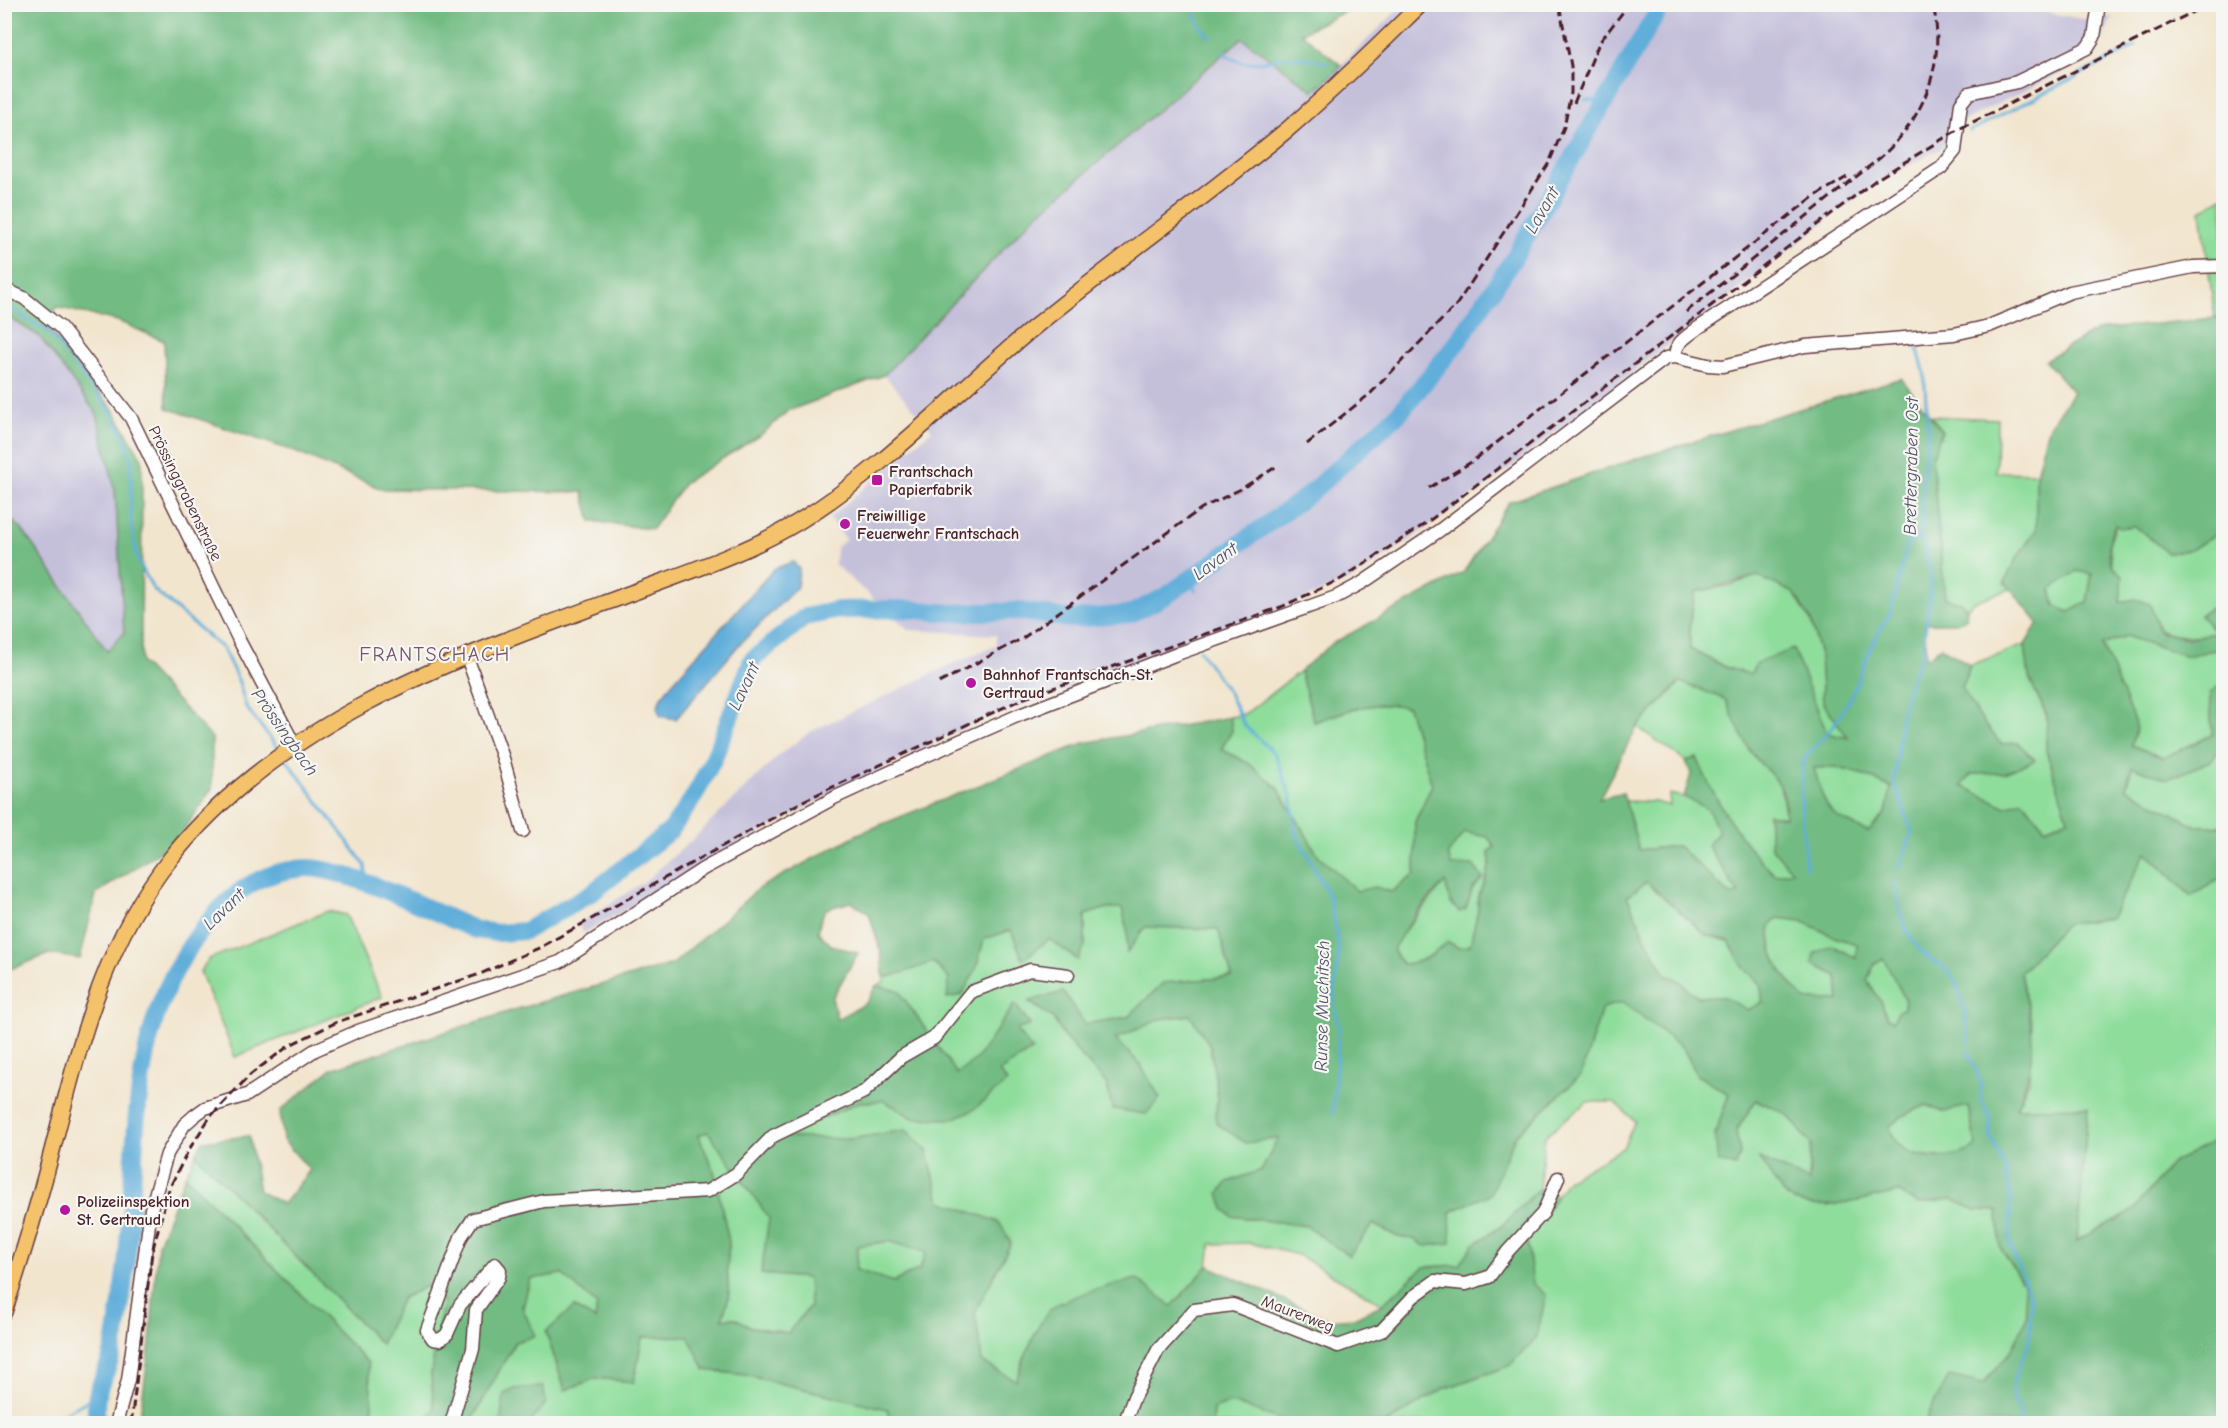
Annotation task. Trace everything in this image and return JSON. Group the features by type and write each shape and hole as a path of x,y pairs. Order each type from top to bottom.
{"main road":[{"path":"4,1312 43,1186 89,1011 116,944 139,902 173,855 212,813 275,760 373,699 467,657 733,555 779,532 824,505 872,469 1002,354 1073,296 1290,126 1421,4"}],"street":[{"path":"1675,357 1675,349 1679,343 1698,328 1941,168 1955,151 1961,103 1969,93 2017,82 2087,48 2094,37 2099,4"},
{"path":"116,1424 128,1380 145,1241 154,1198 163,1166 175,1137 184,1125 200,1112 248,1095 315,1050 358,1031 560,962 703,869 836,797 924,757 1017,716 1156,662 1336,597 1362,583 1440,530 1658,362 1675,357 1723,366 1806,346 1954,334 1989,326 2070,292 2193,267 2223,266"},
{"name":"Prössinggrabenstraße","path":"4,289 24,298 61,328 131,418 292,748"},
{"path":"467,657 503,758 523,831"},
{"path":"451,1424 474,1349 476,1310 499,1277 500,1270 495,1264 460,1305 447,1334 440,1340 433,1339 427,1330 461,1237 474,1219 544,1201 708,1191 736,1174 773,1136 864,1092 901,1057 934,1038 971,992 1030,970 1068,975"},
{"name":"Maurerweg","path":"1124,1424 1134,1397 1158,1350 1194,1310 1233,1305 1338,1346 1381,1331 1413,1297 1435,1281 1466,1284 1489,1277 1508,1251 1543,1213 1558,1178"}],"shaded area":[{"path":"2024,4 2055,14 2083,19 2113,17 2091,58 1951,127 1951,143 1879,182 1485,487 1353,579 1233,628 965,727 819,800 584,933 578,924 644,882 692,840 779,755 810,732 950,665 996,646 996,635 909,630 835,565 836,548 846,539 829,518 932,430 884,375 1030,221 1243,38 1314,91 1403,5"},
{"path":"4,315 39,336 97,414 115,491 124,634 107,652 21,529 5,515"}],"green space":[{"path":"5,5 1358,5 1301,33 1342,66 1314,91 1242,38 1030,221 884,375 788,411 762,434 685,482 652,529 591,521 583,492 382,489 293,451 167,408 164,341 118,321 57,307 46,325 113,409 142,459 141,662 212,738 212,789 177,840 96,894 80,959 49,954 5,971 5,515 21,528 107,651 124,633 115,491 97,414 39,336 5,315"},
{"path":"2223,196 2223,319 2215,318 2201,211"},
{"path":"2223,319 2223,529 2191,550 2168,553 2135,526 2120,528 2116,525 2111,534 2109,550 2112,565 2123,576 2120,602 2136,599 2150,604 2160,632 2188,638 2216,633 2200,615 2223,600 2223,648 2187,656 2126,636 2102,645 2137,728 2131,745 2163,758 2212,735 2210,693 2223,682 2223,748 2208,762 2168,779 2132,767 2126,788 2196,826 2223,826 2223,877 2191,896 2146,852 2111,918 2066,924 2020,973 2032,1041 2029,1073 2016,1108 2088,1107 2077,1241 2134,1210 2172,1163 2223,1136 2223,1423 1926,1423 1928,1413 1950,1376 1983,1384 2011,1351 2027,1317 2023,1284 2000,1247 1998,1211 1976,1210 1951,1199 1918,1204 1899,1192 1833,1205 1819,1206 1794,1201 1779,1188 1759,1158 1809,1181 1811,1144 1787,1114 1756,1100 1736,1131 1740,1154 1736,1166 1718,1162 1715,1134 1729,1094 1697,1075 1683,1048 1623,1002 1602,1008 1581,1075 1515,1136 1490,1194 1450,1212 1451,1243 1425,1246 1414,1239 1398,1237 1373,1224 1349,1256 1307,1226 1232,1216 1224,1209 1219,1193 1228,1182 1262,1170 1278,1138 1246,1143 1216,1123 1217,1090 1210,1045 1190,1015 1160,1019 1115,1039 1140,1064 1160,1098 1146,1114 1113,1109 1106,1083 1064,1037 1053,1018 1029,1001 1063,992 1085,1024 1128,1017 1163,983 1232,977 1218,929 1145,927 1127,953 1127,929 1122,908 1107,908 1085,915 1085,945 1078,960 1049,939 1023,960 1011,930 984,939 976,969 962,995 947,998 949,979 934,962 889,977 883,976 881,953 869,913 851,902 826,909 818,932 831,945 858,953 832,998 837,1019 866,1003 876,986 898,990 957,1074 977,1058 1015,1004 1030,1025 1016,1030 1032,1050 999,1072 1007,1082 973,1110 952,1119 913,1118 885,1101 859,1102 780,1137 849,1139 906,1130 927,1151 940,1201 999,1222 1011,1243 975,1312 982,1362 1016,1381 1030,1344 1044,1317 1056,1305 1066,1300 1137,1279 1172,1306 1208,1266 1329,1320 1354,1318 1383,1304 1424,1267 1460,1265 1473,1245 1502,1226 1539,1189 1557,1196 1527,1240 1533,1284 1546,1295 1537,1337 1509,1366 1443,1389 1386,1423 1291,1423 1231,1403 1213,1409 1212,1423 889,1423 888,1409 745,1375 705,1370 688,1336 642,1337 634,1382 596,1378 565,1390 546,1332 574,1307 595,1320 597,1305 562,1274 530,1279 522,1307 535,1336 515,1342 470,1423 421,1423 434,1410 431,1374 443,1303 431,1284 402,1298 381,1344 196,1154 203,1141 249,1136 259,1191 283,1204 310,1170 283,1140 280,1111 331,1069 514,1010 673,964 759,888 858,834 1084,743 1230,717 1232,731 1221,749 1248,763 1278,788 1318,855 1357,891 1375,887 1391,892 1415,874 1415,822 1432,785 1408,707 1371,706 1349,710 1314,722 1300,671 1333,643 1464,572 1509,502 1639,458 1901,378 1942,431 1932,458 1945,598 1960,602 1967,608 1966,618 1957,623 1925,623 1926,659 1941,647 1970,665 1962,689 1981,719 2001,744 2018,743 2035,760 2005,773 1971,774 1962,786 2006,807 2022,800 2045,828 2068,819 2046,750 2047,716 2029,677 2025,645 2038,623 2005,582 2016,559 2036,530 2036,473 2048,428 2073,392 2045,360 2097,330","holes":["2077,571 2092,574 2087,602 2069,612 2055,606 2051,589","1757,576 1794,593 1811,621 1820,656 1823,703 1848,738 1827,733 1793,649 1757,663 1750,674 1727,668 1690,649 1690,625 1695,592","1680,682 1725,699 1750,750 1780,786 1785,804 1785,817 1768,814 1771,847 1792,871 1775,875 1751,850 1720,805 1697,758 1686,761 1691,774 1684,797 1708,809 1719,832 1707,845 1739,894 1730,895 1678,846 1639,850 1623,793 1599,799 1637,727","1836,767 1864,775 1891,787 1886,813 1868,832 1835,815 1822,794 1814,768","1464,832 1488,837 1495,847 1489,851 1490,863 1478,897 1478,910 1470,945 1459,948 1448,942 1422,960 1402,964 1393,950 1410,923 1445,882 1450,902 1459,912 1466,909 1472,890 1483,878 1473,865 1451,866 1448,854","1647,882 1706,935 1729,941 1744,968 1760,983 1763,1002 1748,1010 1724,997 1697,997 1677,979 1666,975 1647,941 1627,896","1778,918 1802,921 1837,938 1857,944 1856,958 1832,945 1815,953 1813,964 1837,976 1839,1000 1805,1000 1778,967 1770,938 1770,925","1883,958 1905,999 1904,1008 1897,1012 1893,1021 1887,1018 1882,1003 1867,980 1875,963","1926,1105 1943,1112 1968,1106 1976,1146 1959,1154 1926,1156 1906,1150 1894,1138 1889,1127 1901,1117","708,1132 769,1218 761,1274 808,1278 810,1306 788,1333 751,1327 735,1318 722,1319 729,1297 727,1269 729,1242 714,1171 698,1135","888,1241 926,1252 920,1269 894,1282 856,1270 858,1246"]},
{"path":"1932,416 1997,419 1996,472 2036,473 2036,530 2016,559 2005,582 2011,589 1973,602 1967,608 1960,602 1945,599 1932,458 1942,431"},
{"path":"2116,525 2135,526 2168,553 2191,550 2223,529 2223,600 2200,615 2216,633 2186,636 2164,632 2144,621 2120,603 2122,576 2112,565 2109,543"},
{"path":"2077,571 2092,574 2087,602 2069,612 2055,606 2051,588"},
{"path":"1757,576 1794,593 1811,621 1820,656 1823,703 1849,738 1827,734 1815,702 1727,668 1690,649 1690,625 1695,592 1731,585"},
{"path":"2126,636 2187,656 2223,648 2223,682 2210,694 2212,735 2163,758 2131,745 2136,728 2102,644"},
{"path":"2025,645 2029,677 2047,717 2046,750 2069,819 2045,828 2022,800 2006,807 1962,786 1971,774 2005,773 2018,766 1981,719 1962,689 1970,665"},
{"path":"1300,671 1315,722 1372,705 1408,706 1432,785 1415,822 1415,874 1391,892 1375,887 1357,892 1318,855 1278,788 1221,749 1232,731 1230,717 1245,714"},
{"path":"1681,682 1725,699 1750,751 1779,781 1786,817 1768,814 1771,847 1793,871 1775,875 1751,850 1720,805 1697,758 1686,761 1637,727"},
{"path":"2223,748 2223,826 2196,826 2125,789 2132,767 2208,762"},
{"path":"1836,767 1864,775 1892,788 1886,813 1868,832 1835,816 1825,805 1813,768"},
{"path":"1669,794 1684,797 1708,808 1719,832 1707,845 1740,894 1730,895 1678,846 1639,850 1625,801 1655,802 1670,806"},
{"path":"1464,832 1488,837 1495,847 1489,852 1490,863 1478,897 1478,910 1470,945 1459,948 1448,942 1421,960 1402,964 1393,950 1401,935 1445,882 1466,909 1472,890 1451,866 1448,854"},
{"path":"2146,852 2191,896 2223,877 2223,1136 2172,1163 2134,1210 2076,1241 2088,1107 2016,1109 2029,1080 2032,1023 2020,973 2066,924 2111,918"},
{"path":"1647,882 1706,935 1729,941 1744,968 1760,983 1763,1002 1748,1010 1724,997 1697,997 1677,979 1666,975 1647,941 1627,896"},
{"path":"1107,908 1123,908 1127,929 1127,952 1145,927 1218,929 1232,977 1163,983 1128,1017 1084,1024 1063,992 1029,1002 1053,1018 1064,1037 1106,1083 1113,1109 1140,1064 1114,1039 1160,1019 1190,1015 1210,1045 1217,1090 1216,1123 1278,1138 1262,1170 1228,1182 1232,1216 1307,1226 1348,1255 1373,1224 1398,1237 1414,1239 1425,1246 1450,1212 1490,1194 1515,1136 1581,1075 1602,1008 1623,1002 1683,1048 1697,1075 1729,1094 1715,1134 1740,1154 1736,1131 1756,1100 1787,1114 1811,1144 1809,1181 1760,1159 1827,1206 1899,1192 1918,1204 1951,1199 1976,1210 1998,1211 2000,1247 2023,1284 2028,1317 2011,1351 1983,1384 1928,1413 1926,1423 1386,1423 1443,1389 1509,1366 1533,1284 1527,1240 1567,1180 1623,1148 1635,1121 1614,1102 1587,1102 1545,1136 1539,1189 1502,1226 1473,1245 1460,1265 1424,1267 1383,1304 1298,1255 1250,1243 1211,1244 1208,1266 1172,1307 1024,1358 1016,1382 982,1362 975,1311 1011,1243 999,1222 940,1201 927,1151 906,1130 849,1139 779,1138 859,1102 885,1101 913,1118 1006,1082 999,1072 1032,1050 1015,1029 1030,1025 1014,1005 977,1059 957,1074 898,990 876,986 884,982 883,976 889,977 933,962 949,979 976,969 984,939 1011,930 1085,945 1084,915"},
{"path":"328,911 346,915 382,997 235,1057 200,971 209,959"},
{"path":"1778,918 1802,921 1837,938 1857,944 1856,959 1813,964 1837,976 1839,1000 1805,1000 1784,974 1775,958 1770,937 1770,925"},
{"path":"1883,958 1905,999 1904,1008 1893,1021 1887,1018 1882,1003 1867,980 1875,963"},
{"path":"1926,1105 1943,1112 1968,1106 1976,1146 1959,1154 1937,1157 1905,1150 1898,1144 1889,1127 1901,1117"},
{"path":"708,1132 770,1218 761,1274 808,1278 810,1306 788,1333 751,1327 735,1318 722,1319 729,1297 727,1269 729,1242 714,1171 698,1135"},
{"path":"196,1154 381,1344 402,1298 430,1284 443,1302 431,1374 434,1410 421,1423 374,1423 368,1363 185,1176"},
{"path":"185,1176 368,1363 374,1423 139,1423 150,1342 158,1244"},
{"path":"888,1241 926,1252 920,1269 893,1282 856,1270 858,1246"},
{"path":"562,1274 597,1305 595,1321 546,1332 565,1390 596,1378 634,1382 642,1337 689,1336 705,1370 745,1375 888,1409 889,1423 470,1424 515,1342 530,1279"},
{"path":"543,1386 546,1403 532,1420 534,1423 500,1423 504,1394 515,1389"},
{"path":"1231,1403 1291,1423 1212,1424 1213,1409"}],"water":[{"path":"793,562 799,569 797,587 739,645 676,719 661,716 658,710 659,701 671,684 774,569"}],"waterway":[{"path":"1191,4 1200,26 1211,38"},
{"name":"Lavant","path":"96,1424 97,1396 112,1356 126,1265 136,1128 149,1041 162,999 182,959 210,920 231,899 241,890 264,877 306,868 323,870 366,883 476,930 498,933 525,931 593,892 671,830 695,795 714,758 752,660 805,617 838,610 908,609 949,613 1019,611 1072,619 1130,614 1166,596 1308,495 1400,412 1457,343 1512,261 1662,4"},
{"name":"Brettergraben Ost","path":"1970,131 2136,46"},
{"path":"1223,52 1240,62 1249,63 1284,57 1307,58 1327,63"},
{"path":"1585,100 1606,101"},
{"name":"Prössingbach","path":"4,304 50,333 112,413 124,436 131,458 131,523 137,558 153,589 223,649 239,682 246,707 280,751"},
{"name":"Brettergraben Ost","path":"1900,867 1912,833 1894,781 1901,716 1909,682 1922,655 1930,595 1930,567 1921,537 1923,476 1928,433 1924,371 1916,343"},
{"path":"1806,869 1801,798 1803,759 1832,728 1850,699 1871,647 1891,611 1907,544 1921,537"},
{"name":"Runse Muchitsch","path":"1190,579 1195,590"},
{"name":"Runse Muchitsch","path":"1199,650 1229,693 1244,725 1275,754 1291,796 1296,834 1329,896 1339,947 1334,1000 1339,1027 1333,1113"},
{"name":"Prössingbach","path":"286,759 365,865 368,885"},
{"name":"Brettergraben Ost","path":"1896,879 1900,910 1907,931 1926,956 1949,972 1961,996 1968,1027 1969,1044"},
{"name":"Brettergraben Ost","path":"1968,1051 1981,1082 1981,1099 1991,1119 1990,1135 2006,1168 2010,1199 2010,1245 2032,1301 2029,1342 2013,1383 2012,1396 2021,1414 2017,1424"},
{"path":"43,1424 97,1396"}],"railway":[{"path":"1307,444 1371,393 1457,304 1549,163 1564,127 1571,93 1571,66 1559,4"},
{"path":"1574,103 1599,43 1629,4"},
{"path":"1686,312 1881,157 1910,125 1920,107 1934,68 1937,48 1933,4"},
{"path":"131,1424 152,1252 169,1189 188,1151 210,1117 251,1074 290,1045 337,1022 480,974 541,947 805,800 1022,699 1281,607 1341,579 1425,524 1877,179 1959,129 2209,4"},
{"path":"1429,488 1473,461 1812,198 1847,177"},
{"path":"939,683 1023,638 1202,508 1241,489 1279,465"}],"place":[{"name":"Frantschach Papierfabrik","path":"877,480"},
{"name":"Freiwillige Feuerwehr Frantschach","path":"845,524"},
{"name":"Bahnhof Frantschach-St. Gertraud","path":"971,683"},
{"name":"Polizeiinspektion St. Gertraud","path":"65,1210"}],"district":[{"name":"FRANTSCHACH","path":"435,654"}]}
